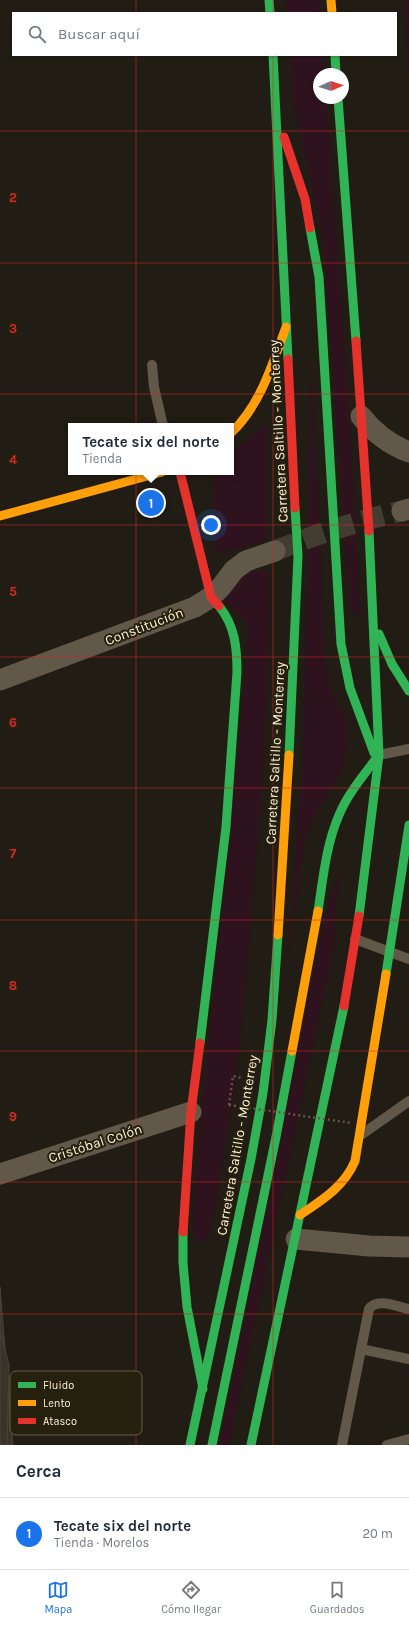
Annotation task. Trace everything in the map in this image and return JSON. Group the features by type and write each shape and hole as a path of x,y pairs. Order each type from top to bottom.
{"main road":[{"path":"269,0 270,12"},
{"path":"331,0 332,12"},
{"name":"Carretera Saltillo - Monterrey","path":"190,1445 252,1159 263,1093 272,1020 293,693 298,556 273,56"},
{"path":"335,56 336,68"},
{"path":"251,1445 341,1026 355,939 379,755 368,512 338,104"},
{"path":"277,119 305,199 319,277 341,644 344,666 372,751 379,755"},
{"path":"234,431 239,427 258,397 286,327"},
{"path":"0,516 151,475"},
{"path":"181,475 211,596 224,613 233,630 237,649 237,672 226,827 191,1112 183,1222 183,1263 187,1307 203,1389"},
{"path":"373,619 385,652 397,674 409,691"},
{"path":"212,1445 276,1137 331,838 339,815 347,799 379,755"},
{"path":"300,1215 325,1198 341,1184 348,1176 355,1160 390,951 409,825"}],"street":[{"path":"361,416 377,435 387,442 409,452"},
{"name":"Constitución","path":"0,680 195,607 221,587 234,570 246,561 275,551"},
{"name":"Cristóbal Colón","path":"0,1174 191,1112"},
{"path":"296,1239 369,1246 409,1247"}],"lane":[{"path":"152,365 154,387 162,423"},
{"path":"379,755 409,749"},
{"path":"379,755 409,757"},
{"path":"355,939 409,959"},
{"path":"359,1136 409,1101"},
{"path":"342,1445 369,1308 370,1306 380,1303 409,1309"},
{"path":"361,1349 409,1359"},
{"path":"387,1445 409,1439"}],"path":[{"path":"233,1076 229,1105 351,1123"}],"shaded area":[{"path":"286,0 319,0 320,12 287,12"},
{"path":"404,0 409,0 409,76"},
{"path":"290,56 323,56 324,68 313,68 313,104 326,104 348,391 361,619 350,609 323,240 293,98"},
{"path":"310,358 326,676 335,698 348,719 344,768 313,818 304,847 287,963 302,769 308,559"},
{"path":"267,423 267,541 217,554 212,537 214,475 234,475 234,450"},
{"path":"269,570 270,624 260,816 237,1073 214,1211 208,1239 203,1241 196,1238 193,1225 196,1162 247,658 248,623 224,602 233,587 241,578 252,573"},
{"path":"339,869 333,950 229,1445 219,1445 321,933"}],"building":[{"path":"0,1288 10,1409 10,1435 12,1435 13,1445 0,1445"},
{"path":"0,1331 9,1365 7,1445 0,1445"}],"tunnel":[{"path":"275,551 337,528 402,511"}],"traffic: fast":[{"path":"269,0 270,12"},
{"path":"273,56 288,359"},
{"path":"335,56 336,68"},
{"path":"338,104 356,341"},
{"path":"310,228 319,277 341,644 350,688 374,753"},
{"path":"289,755 298,556 295,508"},
{"path":"359,916 379,755 369,531"},
{"path":"200,1043 226,827 237,672 236,645 232,629 229,621 219,606"},
{"path":"379,634 392,664 409,691"},
{"path":"318,911 331,838 339,815 347,799 378,756"},
{"path":"386,974 409,825"},
{"path":"190,1445 251,1159 263,1093 272,1020 278,935"},
{"path":"251,1445 344,1006"},
{"path":"212,1445 276,1137 292,1051"},
{"path":"183,1232 183,1263 187,1307 203,1389"}],"traffic: slow":[{"path":"331,0 332,12"},
{"path":"234,430 250,410 258,397 286,327"},
{"path":"0,516 151,475"},
{"path":"278,935 289,755"},
{"path":"292,1051 318,911"},
{"path":"300,1215 339,1186 355,1161 386,974"}],"traffic: jam":[{"path":"284,137 305,199 310,228"},
{"path":"356,341 369,531"},
{"path":"288,359 295,508"},
{"path":"181,475 211,597 219,606"},
{"path":"344,1006 359,916"},
{"path":"183,1232 191,1112 200,1043"}],"place":[{"name":"Tecate six del norte","path":"151,503"}]}
